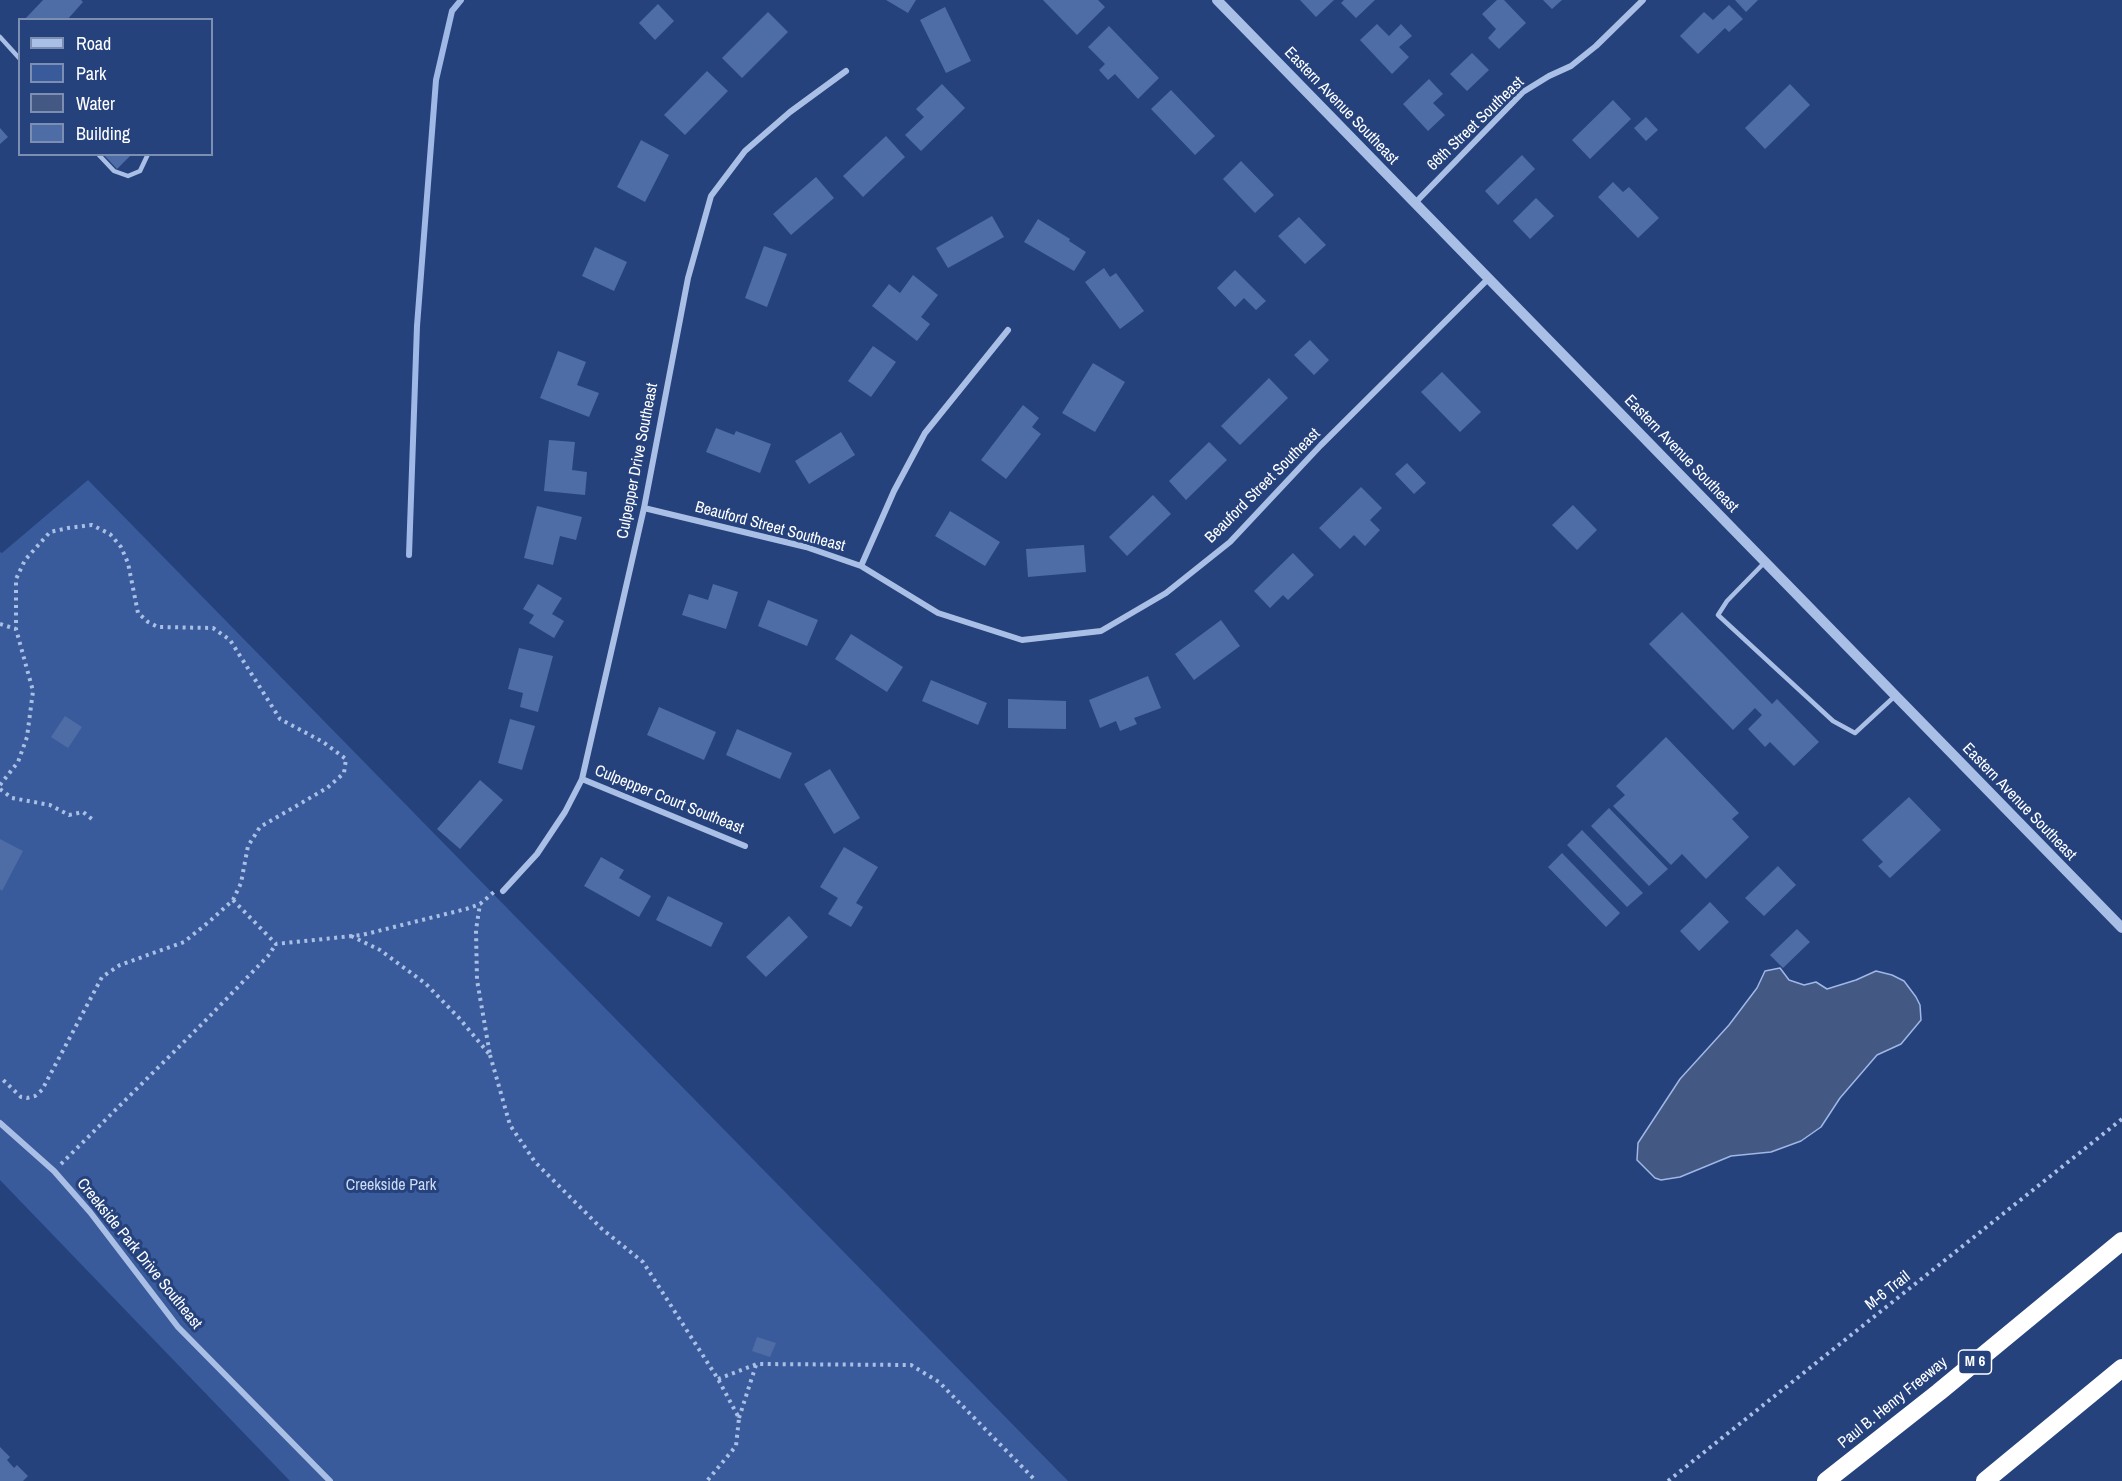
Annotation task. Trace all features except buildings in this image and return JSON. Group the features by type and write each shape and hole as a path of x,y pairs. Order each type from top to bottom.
{"highway":[{"name":"Paul B. Henry Freeway","path":"1826,1481 1939,1392 2122,1241"},
{"path":"1985,1481 2122,1368"}],"street":[{"name":"Eastern Avenue Southeast","path":"1218,0 2122,928"},
{"name":"66th Street Southeast","path":"1415,203 1523,92 1570,66 1596,46 1643,0"},
{"name":"Culpepper Drive Southeast","path":"503,891 537,854 565,812 582,779 644,508 688,278 711,196 745,151 790,112 846,71"},
{"name":"Beauford Street Southeast","path":"644,508 806,547 861,566 938,613 1022,640 1101,631 1167,593 1230,542 1321,445 1489,278"},
{"path":"861,566 894,491 925,434 1008,330"},
{"name":"Culpepper Court Southeast","path":"582,779 745,846"},
{"name":"Creekside Park Drive Southeast","path":"0,1123 54,1171 90,1212 178,1327 330,1481"}],"lane":[{"path":"0,37 18,58"},
{"path":"100,156 114,171 128,176 140,171 147,156"},
{"path":"1765,562 1727,601 1718,615 1833,721 1855,733 1895,696"}],"path":[{"path":"0,1077 21,1097 35,1096 42,1090 102,977 120,964 184,942 233,900 241,883 248,846 260,827 327,788 344,773 346,759 323,742 280,719 230,640 213,628 158,627 138,613 128,563 121,547 110,534 92,525 50,532 26,560 16,579 16,629 33,691 27,737 18,762 0,787 12,798 50,805 69,815 83,812 92,819"},
{"path":"0,624 16,629"},
{"path":"276,944 362,935 480,904 500,887 503,891"},
{"path":"233,900 276,944"},
{"path":"480,904 476,930 477,980 490,1055 510,1125 535,1162 602,1229 643,1262 718,1379 739,1418"},
{"path":"351,936 380,950 426,984 490,1055"},
{"path":"54,1171 206,1021 268,956 276,944"},
{"name":"M-6 Trail","path":"1668,1481 2122,1119"},
{"path":"718,1379 757,1364 911,1365 939,1382 1036,1481"},
{"path":"707,1481 736,1446 739,1418 757,1364"}],"green space":[{"name":"Creekside Park","path":"88,480 1068,1481 290,1481 0,1180 0,552 2,553"}],"water":[{"path":"1780,968 1789,980 1804,985 1816,982 1827,989 1876,971 1892,975 1904,981 1916,997 1920,1005 1921,1020 1901,1044 1877,1055 1840,1098 1821,1127 1801,1141 1771,1152 1731,1156 1680,1177 1661,1180 1655,1178 1637,1160 1638,1143 1680,1079 1729,1025 1757,988 1765,971"}],"waterway":[{"path":"409,555 417,326 436,80 452,11 461,0"}]}
